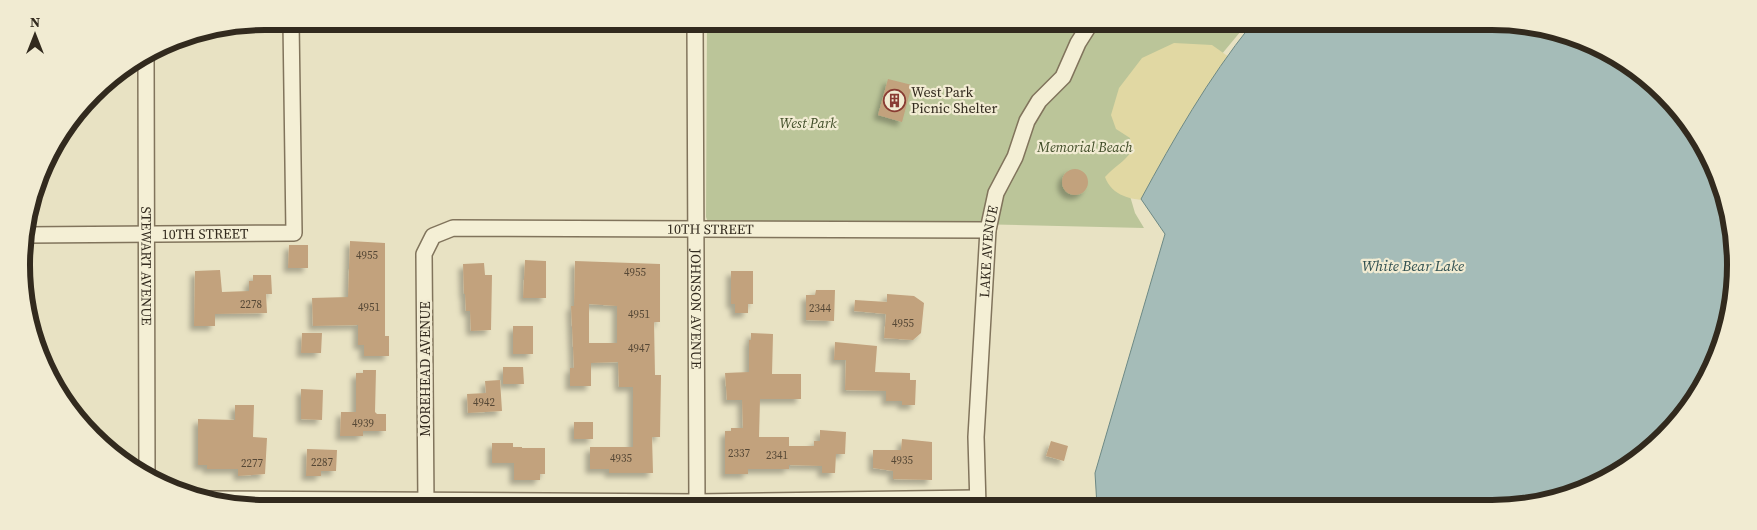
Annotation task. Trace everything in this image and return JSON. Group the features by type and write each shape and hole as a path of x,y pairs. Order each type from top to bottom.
{"street":[{"name":"10TH STREET","path":"32,235 294,233 291,30"},
{"name":"JOHNSON AVENUE","path":"696,30 696,500"},
{"name":"LAKE AVENUE","path":"977,500 976,437 988,230 996,192 1015,157 1027,121 1040,101 1063,77 1086,30"},
{"name":"STEWART AVENUE","path":"146,62 147,469"},
{"name":"10TH STREET","path":"434,236 453,228 988,230"},
{"name":"MOREHEAD AVENUE","path":"426,500 424,254 434,236"},
{"path":"262,500 279,500"}],"green space":[{"name":"West Park","path":"707,30 1242,30 1221,55 1130,196 1135,213 1144,228 973,224 708,222 706,217"}],"sand":[{"path":"1174,43 1212,45 1229,57 1158,200 1142,200 1127,197 1114,190 1105,177 1131,152 1130,138 1116,129 1111,115 1119,88 1142,58"}],"water":[{"name":"White Bear Lake","path":"1247,30 1492,30 1523,32 1568,42 1596,54 1610,61 1647,88 1669,110 1687,134 1703,161 1715,189 1725,234 1727,265 1725,296 1715,341 1696,382 1669,420 1647,442 1610,469 1568,488 1523,498 1492,500 1097,500 1095,473 1165,234 1141,199 1192,109"}],"building":[{"name":"West Park Picnic Shelter","path":"888,79 912,85 902,122 878,115"},
{"path":"1075,169 1084,173 1088,182 1084,191 1075,195 1066,191 1062,182 1066,173"},
{"path":"350,241 385,243 385,336 389,336 389,356 364,356 364,345 358,345 358,325 313,326 312,298 348,297"},
{"path":"289,245 308,245 308,268 288,268"},
{"path":"525,260 546,261 546,298 523,298"},
{"path":"575,261 660,264 660,322 654,322 655,375 661,375 660,437 652,437 653,473 609,473 609,469 590,469 590,447 633,447 633,387 619,387 618,362 591,363 591,386 570,386 570,368 574,368 571,306 574,306","holes":["589,304 617,306 617,343 589,343"]},
{"path":"484,263 485,275 492,275 491,330 471,331 470,311 466,311 463,264"},
{"path":"220,270 222,292 249,291 249,281 253,281 253,275 271,275 272,294 266,294 267,313 215,314 215,326 194,326 195,271"},
{"path":"731,271 753,271 753,304 748,304 748,313 735,313 735,304 731,304"},
{"path":"816,290 835,290 834,321 806,320 806,295 815,295"},
{"path":"887,294 914,296 924,303 921,333 913,340 884,338 886,314 854,311 855,300 887,302"},
{"path":"513,326 533,326 533,354 513,354"},
{"path":"302,333 322,333 321,353 301,353"},
{"path":"751,333 773,334 772,374 801,374 801,399 760,399 759,437 789,437 789,446 814,446 814,441 820,441 820,430 846,432 845,454 836,454 835,473 822,473 822,466 789,465 789,469 748,469 748,474 725,474 725,431 731,431 731,428 743,428 742,400 727,400 725,373 749,372 749,340 751,340"},
{"path":"835,342 877,346 875,372 910,373 910,380 916,380 915,405 902,405 902,401 886,401 886,391 845,390 846,360 834,360"},
{"path":"503,367 523,367 524,384 503,384"},
{"path":"363,370 376,370 375,412 377,414 386,414 386,431 363,431 363,436 340,436 341,412 356,412 356,373 363,373"},
{"path":"500,380 502,411 468,413 467,394 486,393 485,381"},
{"path":"301,389 323,390 322,420 301,419"},
{"path":"235,405 254,405 253,437 267,438 265,474 238,476 238,469 207,469 207,465 198,465 198,419 235,420"},
{"path":"574,422 593,422 593,439 574,439"},
{"path":"902,439 932,442 932,480 893,479 893,471 873,468 873,450 901,450"},
{"path":"1051,441 1068,446 1064,461 1046,456"},
{"path":"492,443 513,443 513,447 522,448 545,448 545,474 540,474 540,480 514,480 514,463 492,463"},
{"path":"307,449 337,450 336,471 321,471 321,476 306,476"}],"place":[{"name":"West Park Picnic Shelter","path":"895,100"}],"park label":[{"name":"Memorial Beach","path":"1085,147"}]}
